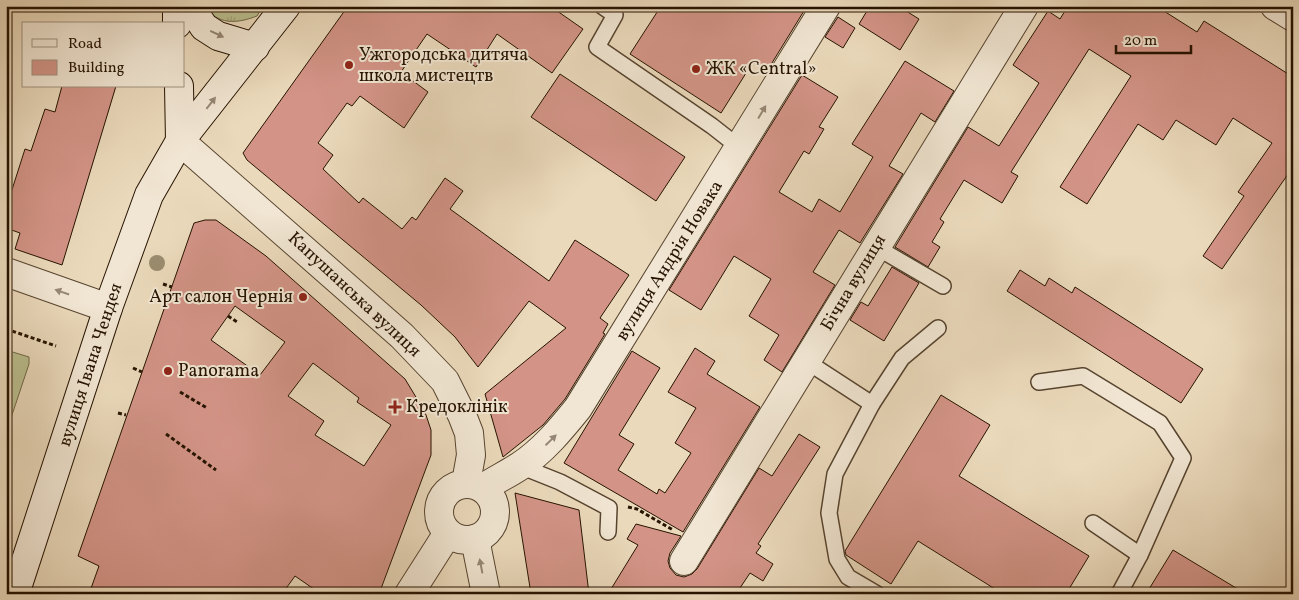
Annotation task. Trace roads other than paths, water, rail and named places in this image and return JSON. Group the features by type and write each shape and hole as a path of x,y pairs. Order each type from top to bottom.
{"street":[{"path":"177,6 177,22"},
{"path":"190,6 204,27 218,36 255,47"},
{"name":"вулиця Івана Чендея","path":"15,594 108,308 149,195 180,142 286,6"},
{"name":"вулиця Андрія Новака","path":"474,486 520,466 559,432 578,408 826,6"},
{"name":"Бічна вулиця","path":"690,552 1024,6"},
{"path":"1275,6 1293,17"},
{"path":"179,88 180,142"},
{"name":"Капушанська вулиця","path":"180,142 402,336 445,382 462,414 468,433 474,486"},
{"path":"6,272 108,308"},
{"path":"474,486 493,502 494,520 484,535 466,540 448,533 438,516 439,506 448,490 474,486"},
{"path":"409,594 448,533"},
{"path":"475,539 486,594"}],"lane":[{"path":"602,6 615,15 597,47 712,126 740,148"},
{"path":"876,247 944,286"},
{"path":"877,594 848,577 837,559 828,513 835,474 872,404 902,358 938,328"},
{"path":"806,361 872,404"},
{"path":"1040,382 1083,376 1160,423 1183,458 1140,555 1119,594"},
{"path":"520,466 560,482 610,508 608,532"},
{"path":"1094,523 1140,555"}],"place":[{"name":"Ужгородська дитяча школа мистецтв","path":"349,65"},
{"name":"ЖК «Central»","path":"696,69"},
{"name":"Арт салон Чернія","path":"303,297"},
{"name":"Panorama","path":"168,371"},
{"name":"Кредоклінік","path":"395,407"}]}
